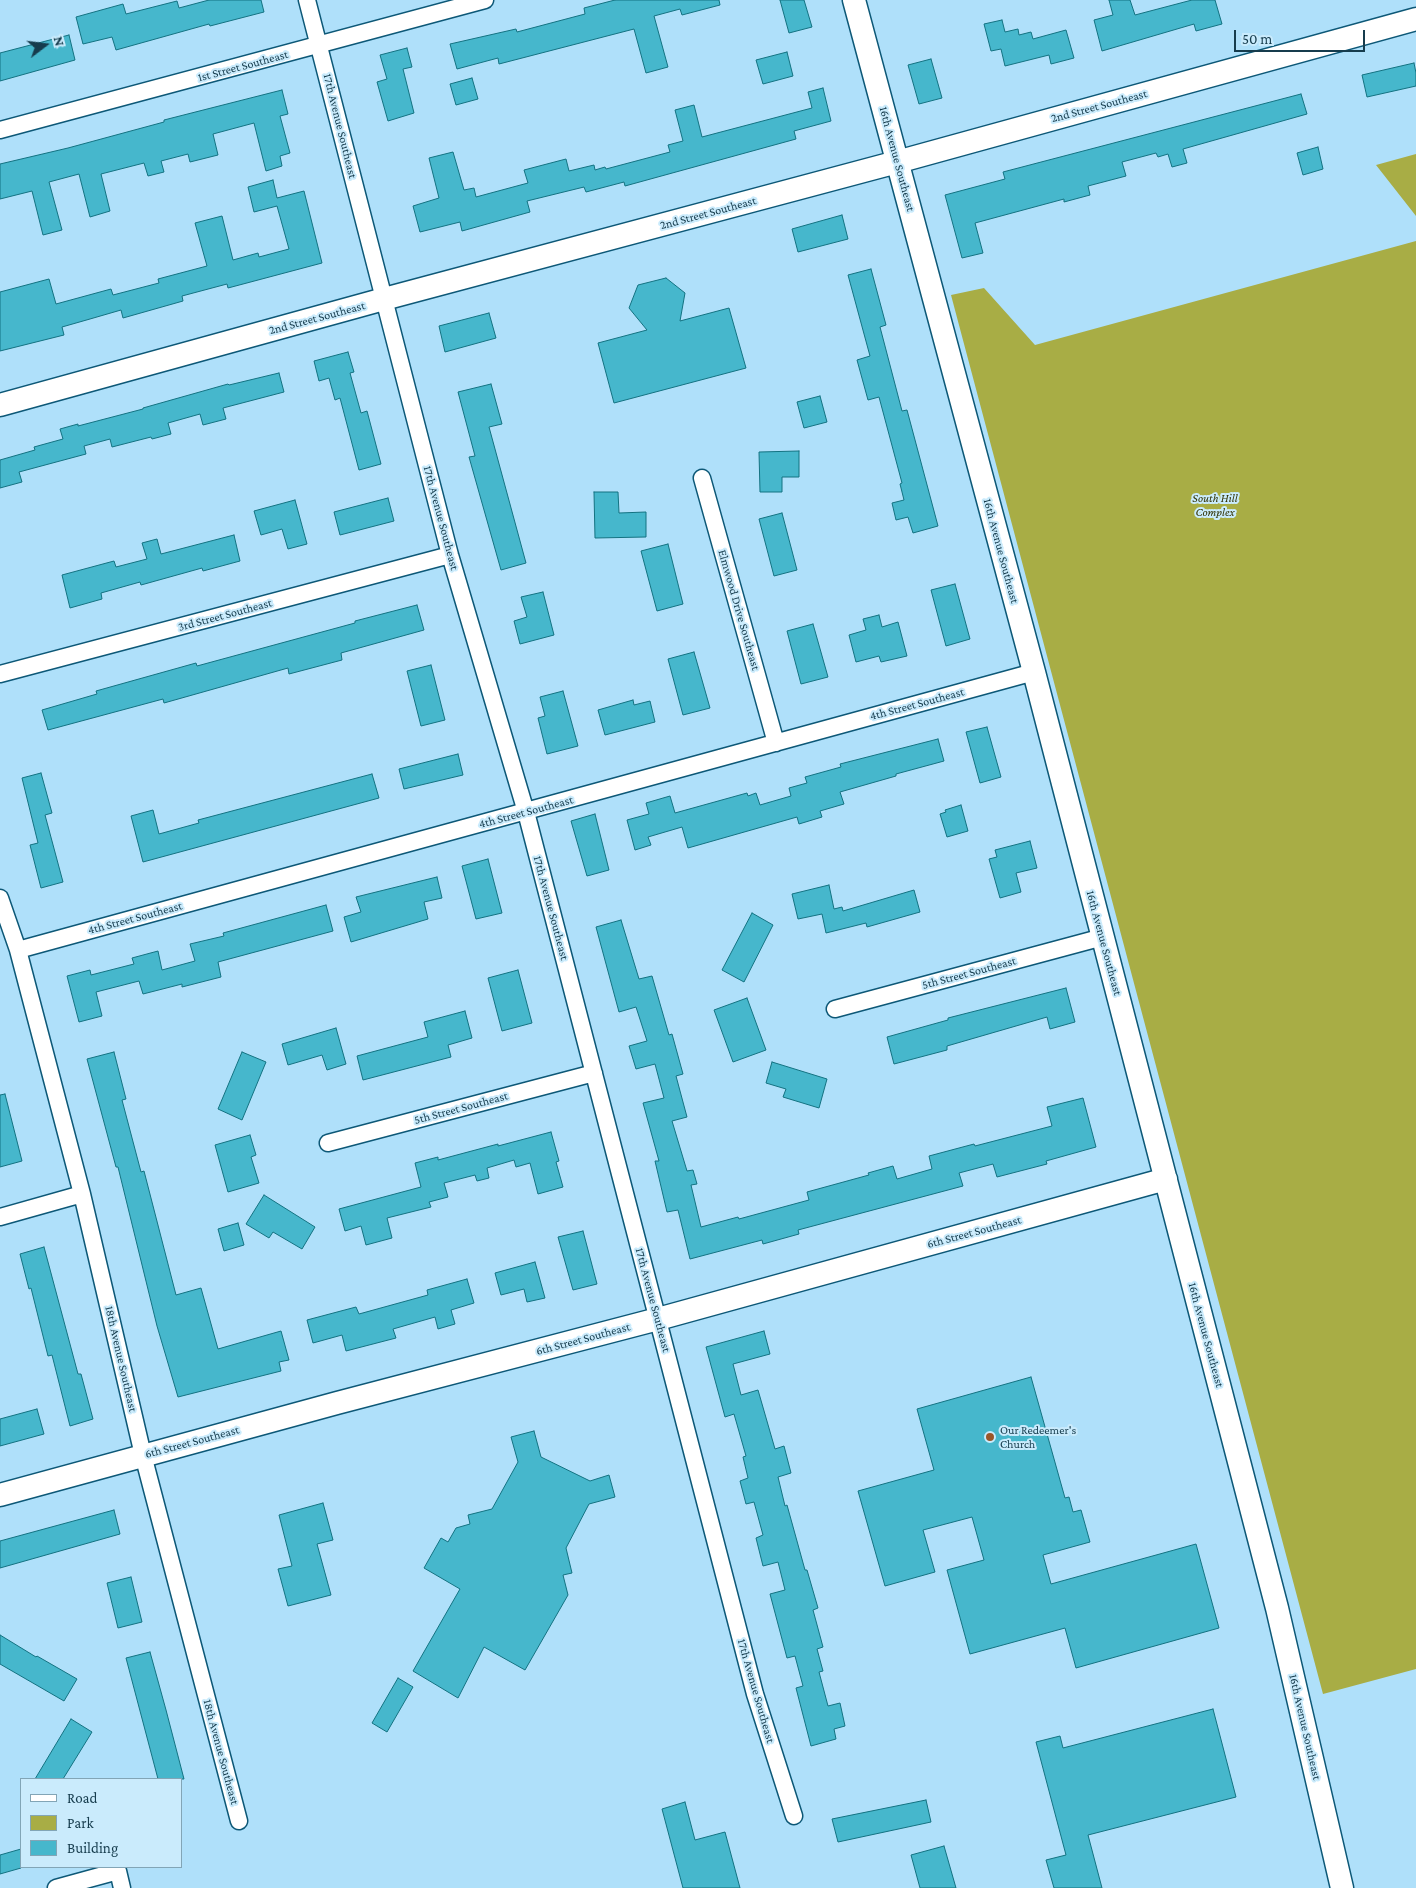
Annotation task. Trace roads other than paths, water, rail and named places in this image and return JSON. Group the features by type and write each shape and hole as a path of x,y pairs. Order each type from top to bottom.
{"street":[{"name":"17th Avenue Southeast","path":"308,0 450,556 526,812 755,1694 794,1816"},
{"name":"1st Street Southeast","path":"0,130 320,46 485,0"},
{"name":"16th Avenue Southeast","path":"854,0 1034,672 1277,1608 1342,1888"},
{"name":"2nd Street Southeast","path":"0,405 384,299 898,162 1416,19"},
{"name":"Elmwood Drive Southeast","path":"702,478 776,743"},
{"name":"3rd Street Southeast","path":"0,674 450,556"},
{"name":"4th Street Southeast","path":"18,950 1034,672"},
{"name":"18th Avenue Southeast","path":"0,898 18,950 82,1194 143,1455 238,1821"},
{"name":"5th Street Southeast","path":"835,1009 1103,937"},
{"name":"5th Street Southeast","path":"328,1143 594,1073"},
{"name":"6th Street Southeast","path":"0,1495 143,1455 658,1319 1166,1180"},
{"path":"0,1217 82,1194"},
{"path":"56,1888 118,1871 122,1888"}],"place":[{"name":"Our Redeemer's Church","path":"990,1437"}],"park label":[{"name":"South Hill Complex","path":"1215,505"}]}
